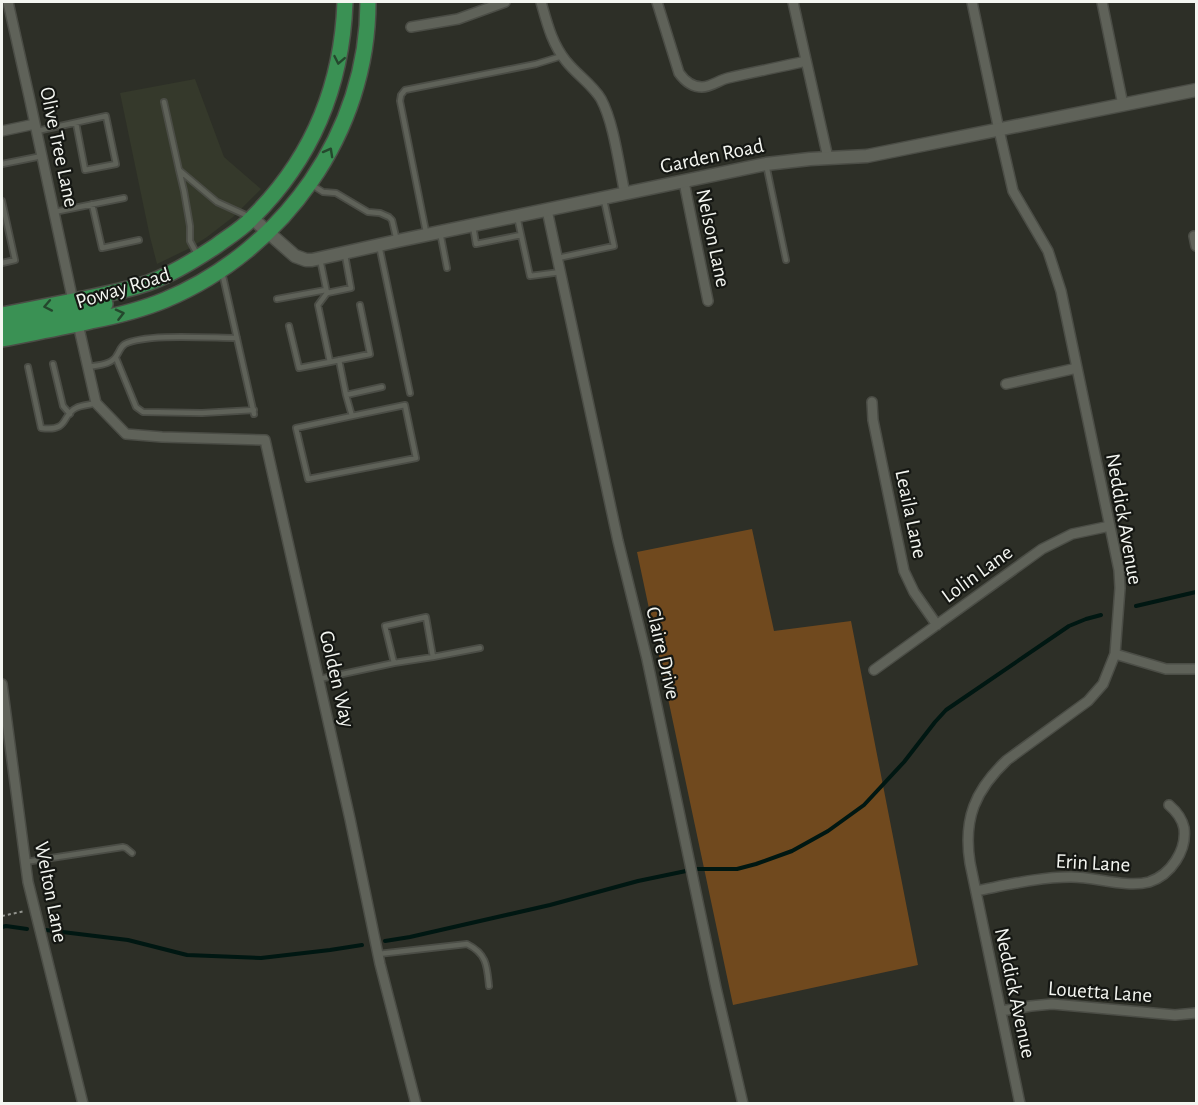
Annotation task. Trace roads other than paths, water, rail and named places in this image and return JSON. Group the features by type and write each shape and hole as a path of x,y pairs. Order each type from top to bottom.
{"main road":[{"name":"Poway Road","path":"2,315 116,292 148,283 194,260 252,218 285,181 323,113 339,61 345,2"},
{"name":"Poway Road","path":"2,339 121,315 157,303 189,289 222,270 269,232 310,184 334,142 354,95 365,46 368,2"},
{"path":"78,324 78,314 82,310 136,296 166,284 175,279 194,260"},
{"path":"2,328 64,315 70,312 73,301"}],"street":[{"name":"Olive Tree Lane","path":"8,2 73,301"},
{"path":"411,27 458,19 506,2"},
{"path":"541,2 552,37 562,56 597,93 605,109 625,194"},
{"path":"657,2 679,72 692,84 701,87 712,85 728,78 806,61"},
{"path":"793,2 828,158"},
{"name":"Neddick Avenue","path":"972,2 1013,191 1048,251 1061,291 1119,570 1120,588 1115,654 1102,684 1088,701 1007,760 983,787 971,812 967,835 968,848 1020,1104"},
{"path":"1102,2 1123,105"},
{"name":"Garden Road","path":"252,218 295,256 306,260 320,259 766,164 867,156 1197,90"},
{"path":"2,130 36,127"},
{"name":"Nelson Lane","path":"684,182 708,302"},
{"name":"Claire Drive","path":"547,210 743,1104"},
{"path":"78,324 96,403"},
{"path":"1006,384 1077,368"},
{"name":"Leaila Lane","path":"872,402 873,420 904,571 914,592 937,625"},
{"name":"Golden Way","path":"96,403 126,434 265,440 378,954 416,1104"},
{"name":"Lolin Lane","path":"874,670 1042,549 1071,534 1110,526"},
{"path":"1115,654 1166,669 1197,669"},
{"name":"Welton Lane","path":"2,684 27,882 83,1104"},
{"name":"Erin Lane","path":"976,891 1061,877 1133,883 1157,879 1175,862 1184,836 1184,826 1169,805"},
{"name":"Louetta Lane","path":"1001,1011 1052,1004 1175,1015 1197,1013"}],"lane":[{"path":"426,235 400,101 401,95 405,90 536,64 562,56"},
{"path":"164,102 184,191 194,260"},
{"path":"36,127 76,123 106,116 116,164 85,170 76,123"},
{"path":"2,164 42,156"},
{"path":"766,164 786,260"},
{"path":"179,170 217,202 252,218"},
{"path":"310,184 323,192 336,193 368,212 380,213 389,217 392,220 397,241"},
{"path":"54,212 124,198"},
{"path":"558,258 614,246 604,198"},
{"path":"2,201 15,260 2,263"},
{"path":"92,204 102,248 139,240"},
{"path":"517,216 530,276 561,273"},
{"path":"472,225 477,244 521,235"},
{"path":"440,232 447,268"},
{"path":"379,245 410,393"},
{"path":"277,299 351,288 345,254"},
{"path":"320,259 327,292 318,305 330,362"},
{"path":"116,358 136,407 143,412 254,412 222,270"},
{"path":"289,326 299,368 370,354 360,305"},
{"path":"88,367 111,362 125,344 150,338 237,338"},
{"path":"339,360 352,416"},
{"path":"52,364 63,406 70,414"},
{"path":"28,367 41,428 50,429 61,426 74,408 96,403"},
{"path":"346,395 382,387"},
{"path":"405,405 416,458 308,479 296,429 352,416 405,405"},
{"path":"393,663 385,626 426,617 433,657"},
{"path":"319,679 480,648"},
{"path":"25,862 123,847 132,853"},
{"path":"378,954 467,944 482,954 488,969 489,986"}],"waterway":[{"path":"1136,606 1196,592"},
{"path":"694,869 737,869 756,864 792,851 828,831 864,805 904,762 946,710 1069,626 1101,615"},
{"path":"385,941 550,905 638,881 686,871"},
{"path":"2,927 27,929"},
{"path":"46,930 128,940 187,955 261,958 362,945"}]}
